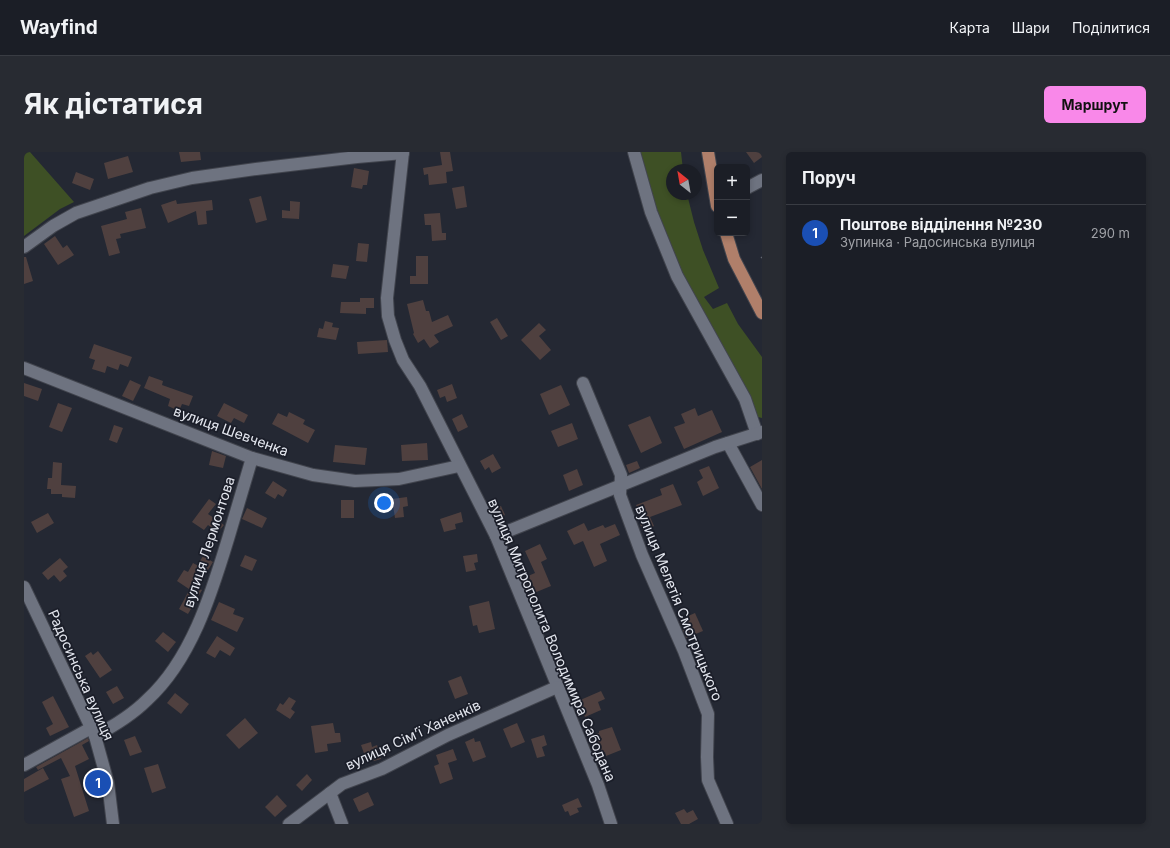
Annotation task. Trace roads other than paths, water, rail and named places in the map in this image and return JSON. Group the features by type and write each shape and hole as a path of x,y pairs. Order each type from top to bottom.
{"main road":[{"path":"708,152 716,200"},
{"path":"727,236 734,259 762,313"}],"street":[{"path":"24,247 53,226 76,213 150,188 192,178 358,156 403,152"},
{"name":"вулиця Митрополита Володимира Сабодана","path":"403,152 386,298 388,316 395,340 403,360 420,386 459,466 496,536 598,785 611,824"},
{"path":"496,536 715,447 760,433 742,393 676,276 651,212 634,152"},
{"path":"750,187 761,183"},
{"name":"вулиця Шевченка","path":"24,368 252,458 313,475 356,481 399,479 459,466"},
{"name":"вулиця Мелетія Смотрицького","path":"583,383 621,475 620,495 642,555 684,651 708,714 708,780 727,824"},
{"path":"728,443 762,505"},
{"name":"вулиця Лермонтова","path":"24,765 93,732 112,727 147,701 169,676 190,642 213,588 252,458"},
{"name":"Радосинська вулиця","path":"24,587 93,732 108,783 113,824"},
{"name":"вулиця Сімʼї Ханенків","path":"289,824 342,784 382,769 448,735 557,687"},
{"path":"330,793 342,824"}],"place":[{"name":"Поштове відділення №230","path":"98,783"}]}
